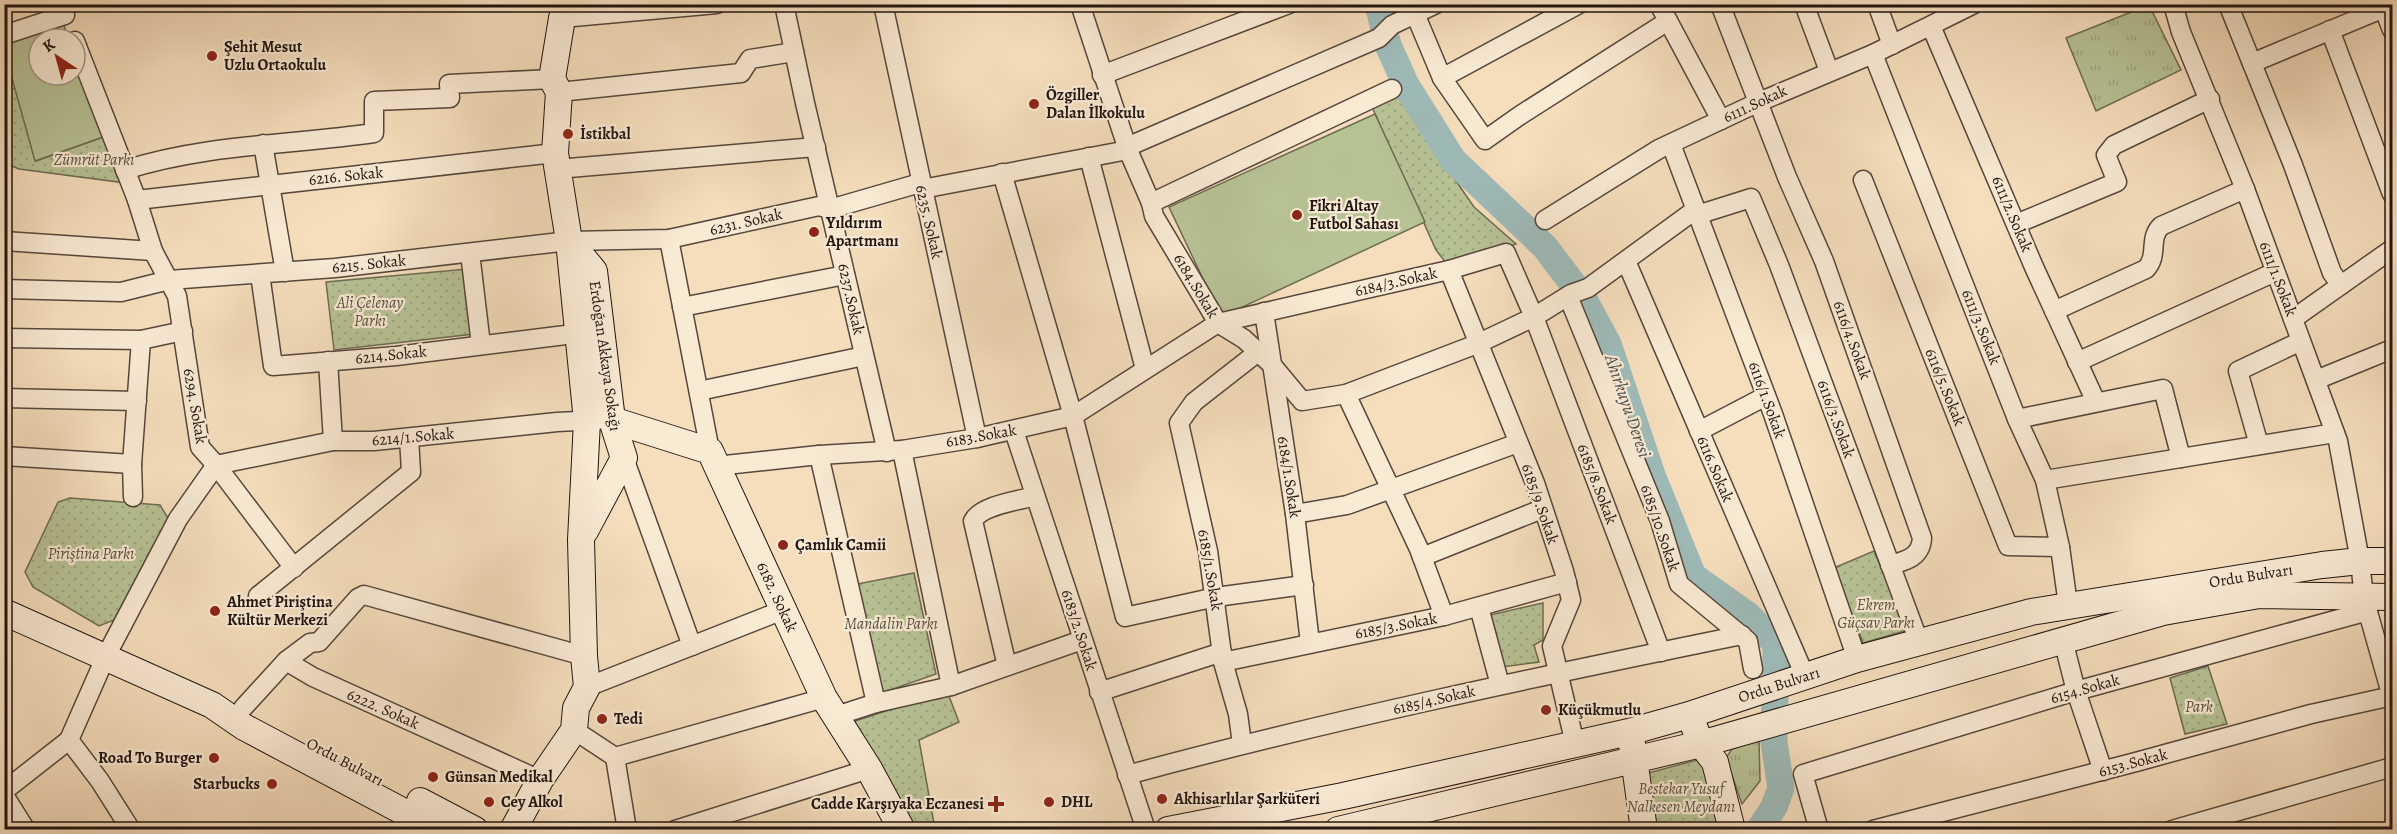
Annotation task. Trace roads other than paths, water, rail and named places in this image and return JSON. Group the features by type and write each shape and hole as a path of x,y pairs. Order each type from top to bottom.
{"main road":[{"name":"Erdoğan Akkaya Sokağı","path":"565,11 556,86 556,161 569,241 612,420 624,458 581,540"},
{"name":"Erdoğan Akkaya Sokağı","path":"513,830 540,780 574,730 576,708 587,687 581,540 590,332"},
{"path":"612,420 713,458"},
{"name":"6182. Sokak","path":"713,458 783,610 831,707 869,769 902,830"},
{"name":"Ordu Bulvarı","path":"1168,830 1343,796 1629,732 1689,715 1756,681 1795,679 1857,659 2031,612 2360,561 2392,561"},
{"name":"Ordu Bulvarı","path":"1338,830 1701,744 2163,612 2259,595 2366,604 2392,597"},
{"name":"Ordu Bulvarı","path":"4,612 212,705 244,727 438,830"},
{"name":"Ordu Bulvarı","path":"212,705 243,708 475,830"},
{"path":"1689,715 1701,744 1715,762 1732,829"},
{"path":"1629,732 1644,830"}],"street":[{"path":"565,11 717,4"},
{"name":"6237.Sokak","path":"784,4 864,356 895,451 951,686"},
{"name":"6235. Sokak","path":"883,4 977,438"},
{"name":"6184.Sokak","path":"1080,4 1102,75 1154,216 1218,323 1244,339 1272,365 1302,401 1346,394 1477,344 1534,317 1576,292 1696,213 1751,198"},
{"path":"1102,75 1289,4"},
{"name":"6231. Sokak","path":"569,241 669,239 819,206 830,209 921,186 1002,173 1128,148 1385,32 1413,9 1436,4"},
{"path":"1442,78 1579,4"},
{"path":"1659,4 1721,120"},
{"name":"6116/4.Sokak","path":"1720,4 1787,177 1824,261 1922,538 1920,548 1913,557 1890,565"},
{"path":"1804,4 1829,71"},
{"path":"1877,4 1892,45"},
{"name":"6111.Sokak","path":"1545,220 1671,144 1759,102 1873,54 1974,4"},
{"name":"6111/1.Sokak","path":"2173,4 2181,32 2245,189 2335,433 2366,604 2392,697"},
{"path":"2228,4 2293,165 2332,273 2341,285"},
{"path":"2252,63 2383,6 2392,30"},
{"path":"1413,9 1442,78 1485,140 1668,21"},
{"path":"4,35 63,10"},
{"name":"6294. Sokak","path":"63,10 70,27"},
{"name":"6111/2.Sokak","path":"1931,26 2054,311 2096,402"},
{"path":"2330,30 2392,194"},
{"path":"125,170 160,158 263,144 325,140 374,133 374,100 450,98 448,84 556,86 741,73 750,59 794,52"},
{"name":"6111/3.Sokak","path":"1873,54 2017,419 2045,480 2060,547 2068,605"},
{"name":"6294. Sokak","path":"4,793 69,740 106,656 178,519 216,465 200,447 177,296 153,251 137,200 87,71"},
{"path":"1151,203 1392,89"},
{"path":"2016,224 2117,182 2106,155 2114,145 2210,99"},
{"path":"263,144 285,272"},
{"name":"6116/1.Sokak","path":"1671,144 1766,396 1857,659"},
{"name":"6216. Sokak","path":"137,200 270,184 556,161 816,147"},
{"path":"1089,157 1145,369"},
{"path":"1002,173 1073,416 1125,617 1216,597 1304,585"},
{"name":"6116/5.Sokak","path":"1863,180 2008,546 2060,547"},
{"path":"2054,311 2146,268 2154,257 2154,237 2161,226 2245,189"},
{"name":"6116/3.Sokak","path":"1751,198 1779,265 1919,642"},
{"path":"669,239 713,458"},
{"path":"4,241 153,251"},
{"name":"6215. Sokak","path":"4,289 120,292 169,280 285,272 569,241"},
{"path":"2294,319 2392,249"},
{"path":"470,253 481,345"},
{"name":"6184/3.Sokak","path":"1218,323 1449,270 1506,253 1534,317"},
{"name":"6116.Sokak","path":"1626,261 1699,431 1795,679"},
{"name":"6185/9.Sokak","path":"1449,270 1535,483 1567,582 1571,600 1552,646 1575,744"},
{"path":"2077,362 2275,272"},
{"name":"6214.Sokak","path":"260,274 273,366 590,332"},
{"path":"682,307 845,275"},
{"name":"6185/10.Sokak","path":"1576,292 1660,521 1679,584 1742,635"},
{"name":"6184/1.Sokak","path":"1264,312 1295,514 1310,643"},
{"name":"6185/8.Sokak","path":"1534,317 1661,652"},
{"name":"6183.Sokak","path":"713,458 895,451 1014,431 1073,416 1218,323"},
{"path":"4,338 141,340 183,331"},
{"path":"133,497 132,464 141,340"},
{"path":"2259,445 2238,371 2301,341"},
{"path":"2316,380 2392,349"},
{"name":"6185/1.Sokak","path":"1242,744 1238,714 1223,657 1208,551 1179,423 1194,402 1258,352"},
{"path":"699,391 864,356"},
{"path":"328,361 333,441"},
{"path":"2017,419 2163,389 2181,458"},
{"path":"1346,394 1422,557 1444,616"},
{"path":"1699,431 1766,396"},
{"path":"4,398 137,401"},
{"name":"6214/1.Sokak","path":"216,465 333,441 374,441 612,420"},
{"name":"6183/2.Sokak","path":"1014,431 1146,830"},
{"path":"2045,480 2335,433"},
{"path":"258,596 411,472 409,438"},
{"path":"1295,514 1347,505 1518,443"},
{"path":"819,454 876,703"},
{"path":"4,456 132,464"},
{"path":"624,458 692,646"},
{"path":"216,465 294,568"},
{"path":"1007,666 973,521 978,514 986,510 1035,496"},
{"path":"1422,557 1542,509"},
{"name":"6185/3.Sokak","path":"1100,692 1223,657 1310,643 1444,616 1567,582"},
{"path":"243,708 286,662 310,643 319,642 358,598 364,595 584,656"},
{"name":"6154.Sokak","path":"1819,830 1803,774 2366,604"},
{"path":"1479,607 1500,685"},
{"path":"587,687 783,610"},
{"path":"1742,635 1748,641 1756,681"},
{"name":"6185/4.Sokak","path":"1127,775 1242,744 1500,685 1742,635"},
{"path":"574,730 615,757 831,707 876,703 951,686 1082,639"},
{"path":"2063,640 2076,691 2103,771"},
{"name":"6222. Sokak","path":"286,662 313,677 540,780"},
{"name":"6153.Sokak","path":"1873,830 2103,771 2311,714 2392,697"},
{"path":"69,740 100,781 131,830"},
{"path":"615,757 627,830"},
{"path":"2172,830 2392,767"},
{"path":"675,830 869,769"},
{"path":"4,793 26,830"}],"waterway":[{"name":"Ahırkuyu Deresi","path":"1378,4 1388,45 1406,85 1453,160 1545,247 1582,296 1608,344 1652,475 1693,576 1749,616 1776,644 1774,742 1781,788 1774,807 1759,830"}],"place":[{"name":"Şehit Mesut Uzlu Ortaokulu","path":"212,56"},
{"name":"Özgiller Dalan İlkokulu","path":"1034,104"},
{"name":"İstikbal","path":"568,134"},
{"name":"Fikri Altay Futbol Sahası","path":"1297,215"},
{"name":"Yıldırım Apartmanı","path":"814,232"},
{"name":"Çamlık Camii","path":"783,545"},
{"name":"Ahmet Piriştina Kültür Merkezi","path":"215,611"},
{"name":"Küçükmutlu","path":"1546,710"},
{"name":"Tedi","path":"602,719"},
{"name":"Road To Burger","path":"214,758"},
{"name":"Günsan Medikal","path":"433,777"},
{"name":"Starbucks","path":"272,784"},
{"name":"Akhisarlılar Şarküteri","path":"1162,799"},
{"name":"Cey Alkol","path":"489,802"},
{"name":"DHL","path":"1049,802"},
{"name":"Cadde Karşıyaka Eczanesi","path":"996,804"}],"park label":[{"name":"Zümrüt Parkı","path":"94,160"},
{"name":"Ali Çelenay Parkı","path":"370,312"},
{"name":"Piriştina Parkı","path":"91,554"},
{"name":"Ekrem Güçsav Parkı","path":"1876,614"},
{"name":"Mandalin Parkı","path":"891,624"},
{"name":"Park","path":"2199,707"},
{"name":"Bestekar Yusuf Nalkesen Meydanı","path":"1681,798"}]}
